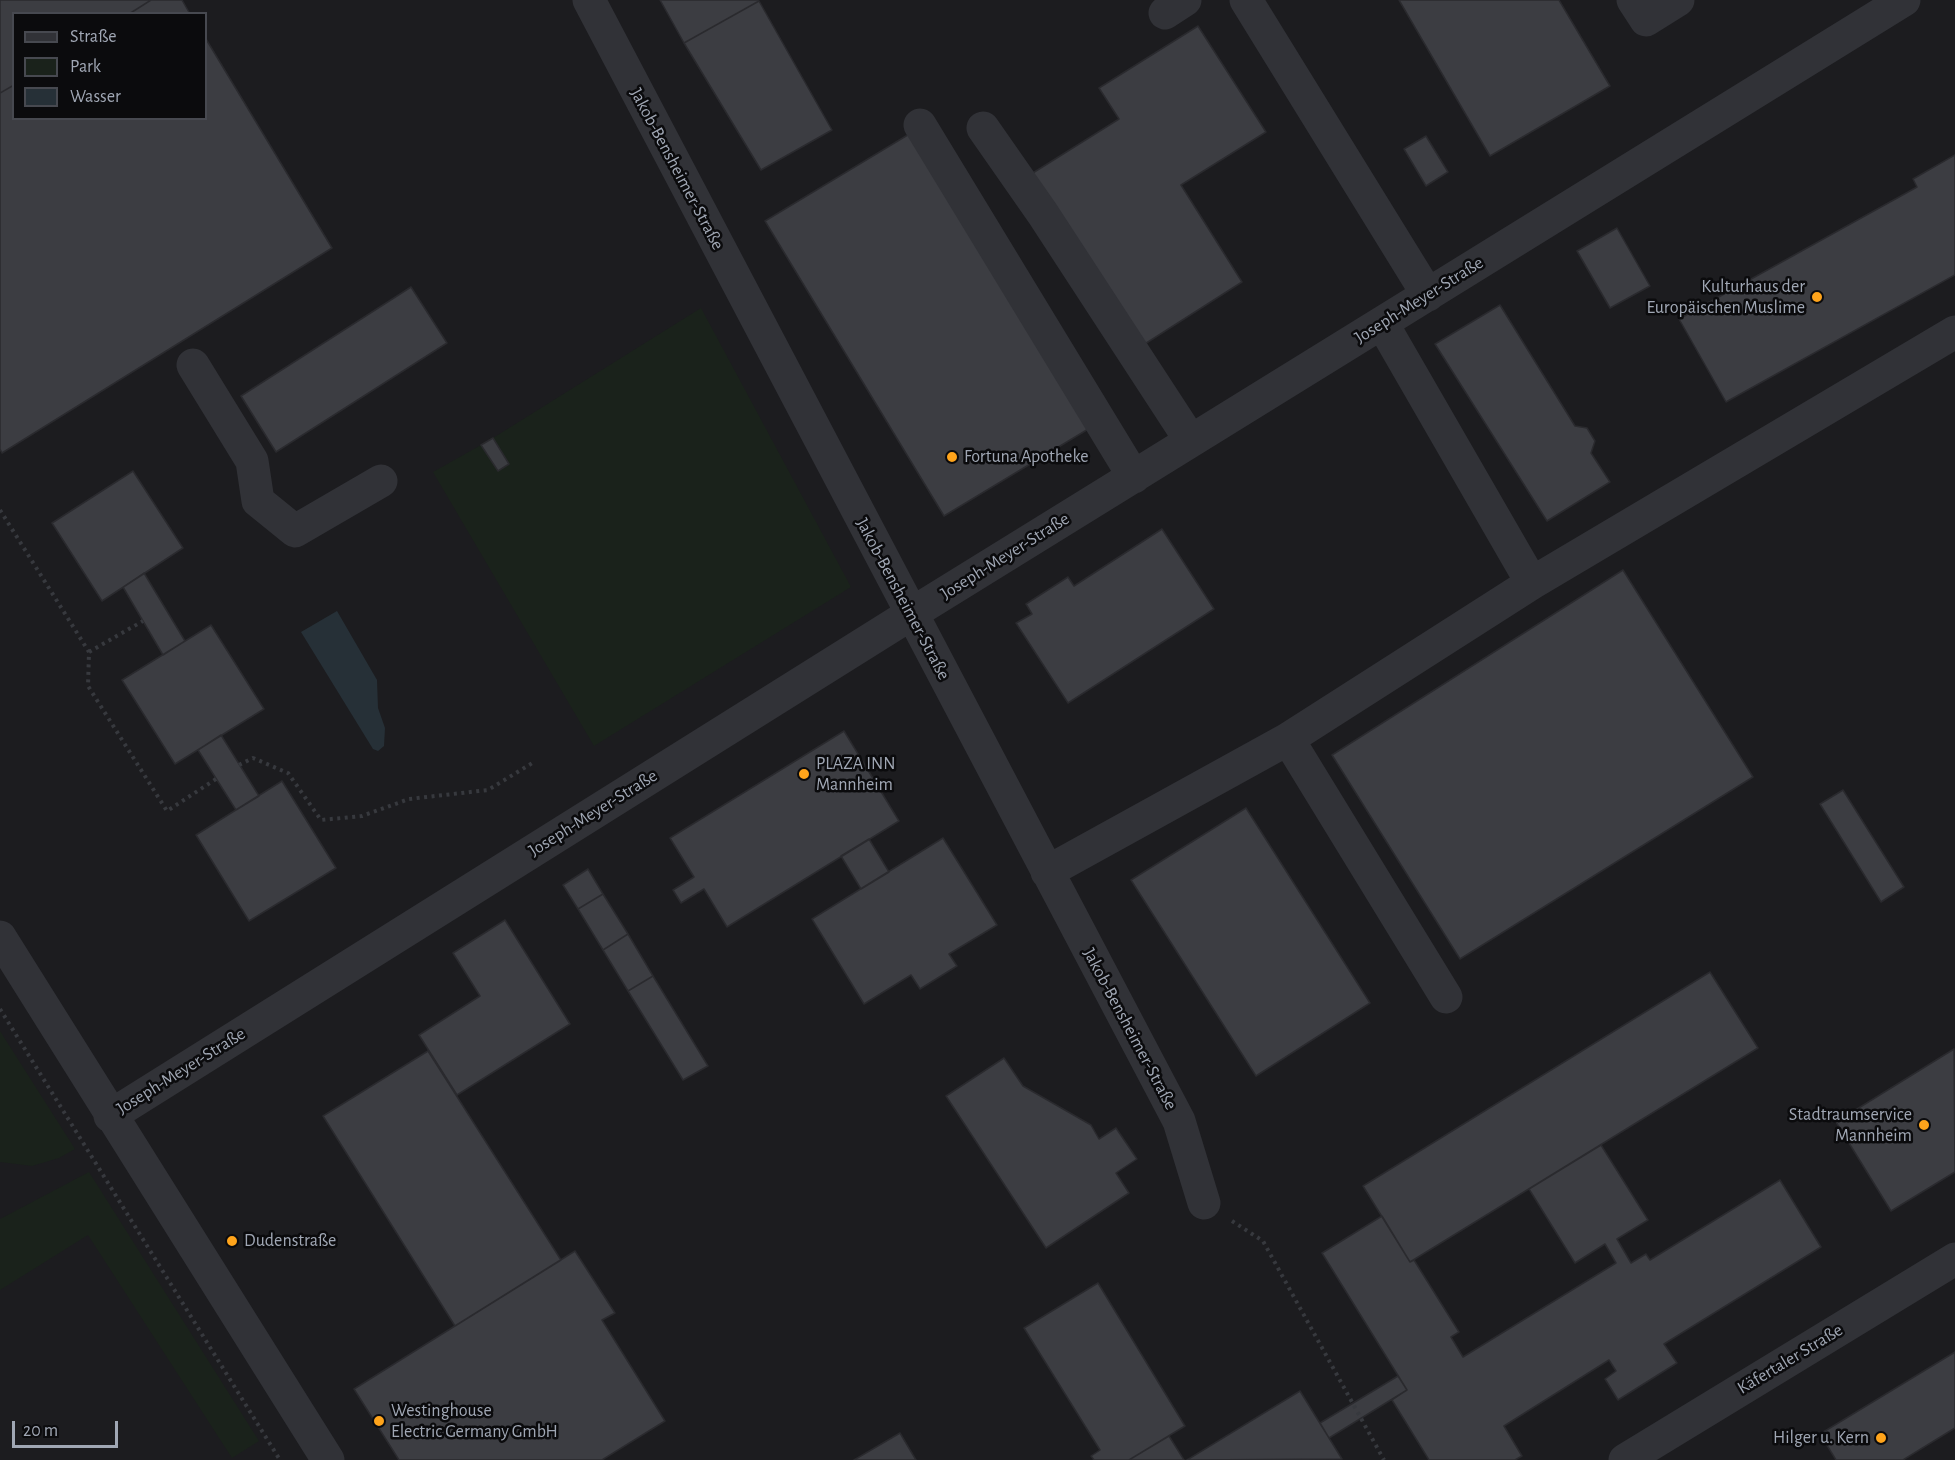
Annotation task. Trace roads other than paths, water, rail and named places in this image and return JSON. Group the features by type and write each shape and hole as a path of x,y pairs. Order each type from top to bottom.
{"street":[{"name":"Jakob-Bensheimer-Straße","path":"589,0 1179,1120 1204,1203"},
{"path":"1246,0 1428,295"},
{"path":"1633,0 1646,20 1678,0"},
{"name":"Joseph-Meyer-Straße","path":"110,1116 911,614 1904,0"},
{"path":"920,125 1134,477"},
{"path":"983,128 1043,214 1191,441"},
{"path":"1382,323 1532,583"},
{"path":"1047,872 1288,739 1532,583 1955,332"},
{"path":"193,365 252,461 258,501 295,531 381,481"},
{"path":"1288,739 1446,997"},
{"path":"0,937 110,1116 328,1460"},
{"name":"Käfertaler Straße","path":"1625,1460 1955,1259"}],"water":[{"path":"337,611 377,680 378,708 385,728 384,746 378,751 373,749 301,632"}],"place":[{"name":"Kulturhaus der Europäischen Muslime","path":"1817,297"},
{"name":"Fortuna Apotheke","path":"952,457"},
{"name":"PLAZA INN Mannheim","path":"804,774"},
{"name":"Stadtraumservice Mannheim","path":"1924,1125"},
{"name":"Dudenstraße","path":"232,1241"},
{"name":"Westinghouse Electric Germany GmbH","path":"379,1421"},
{"name":"Hilger u. Kern","path":"1881,1438"}]}
